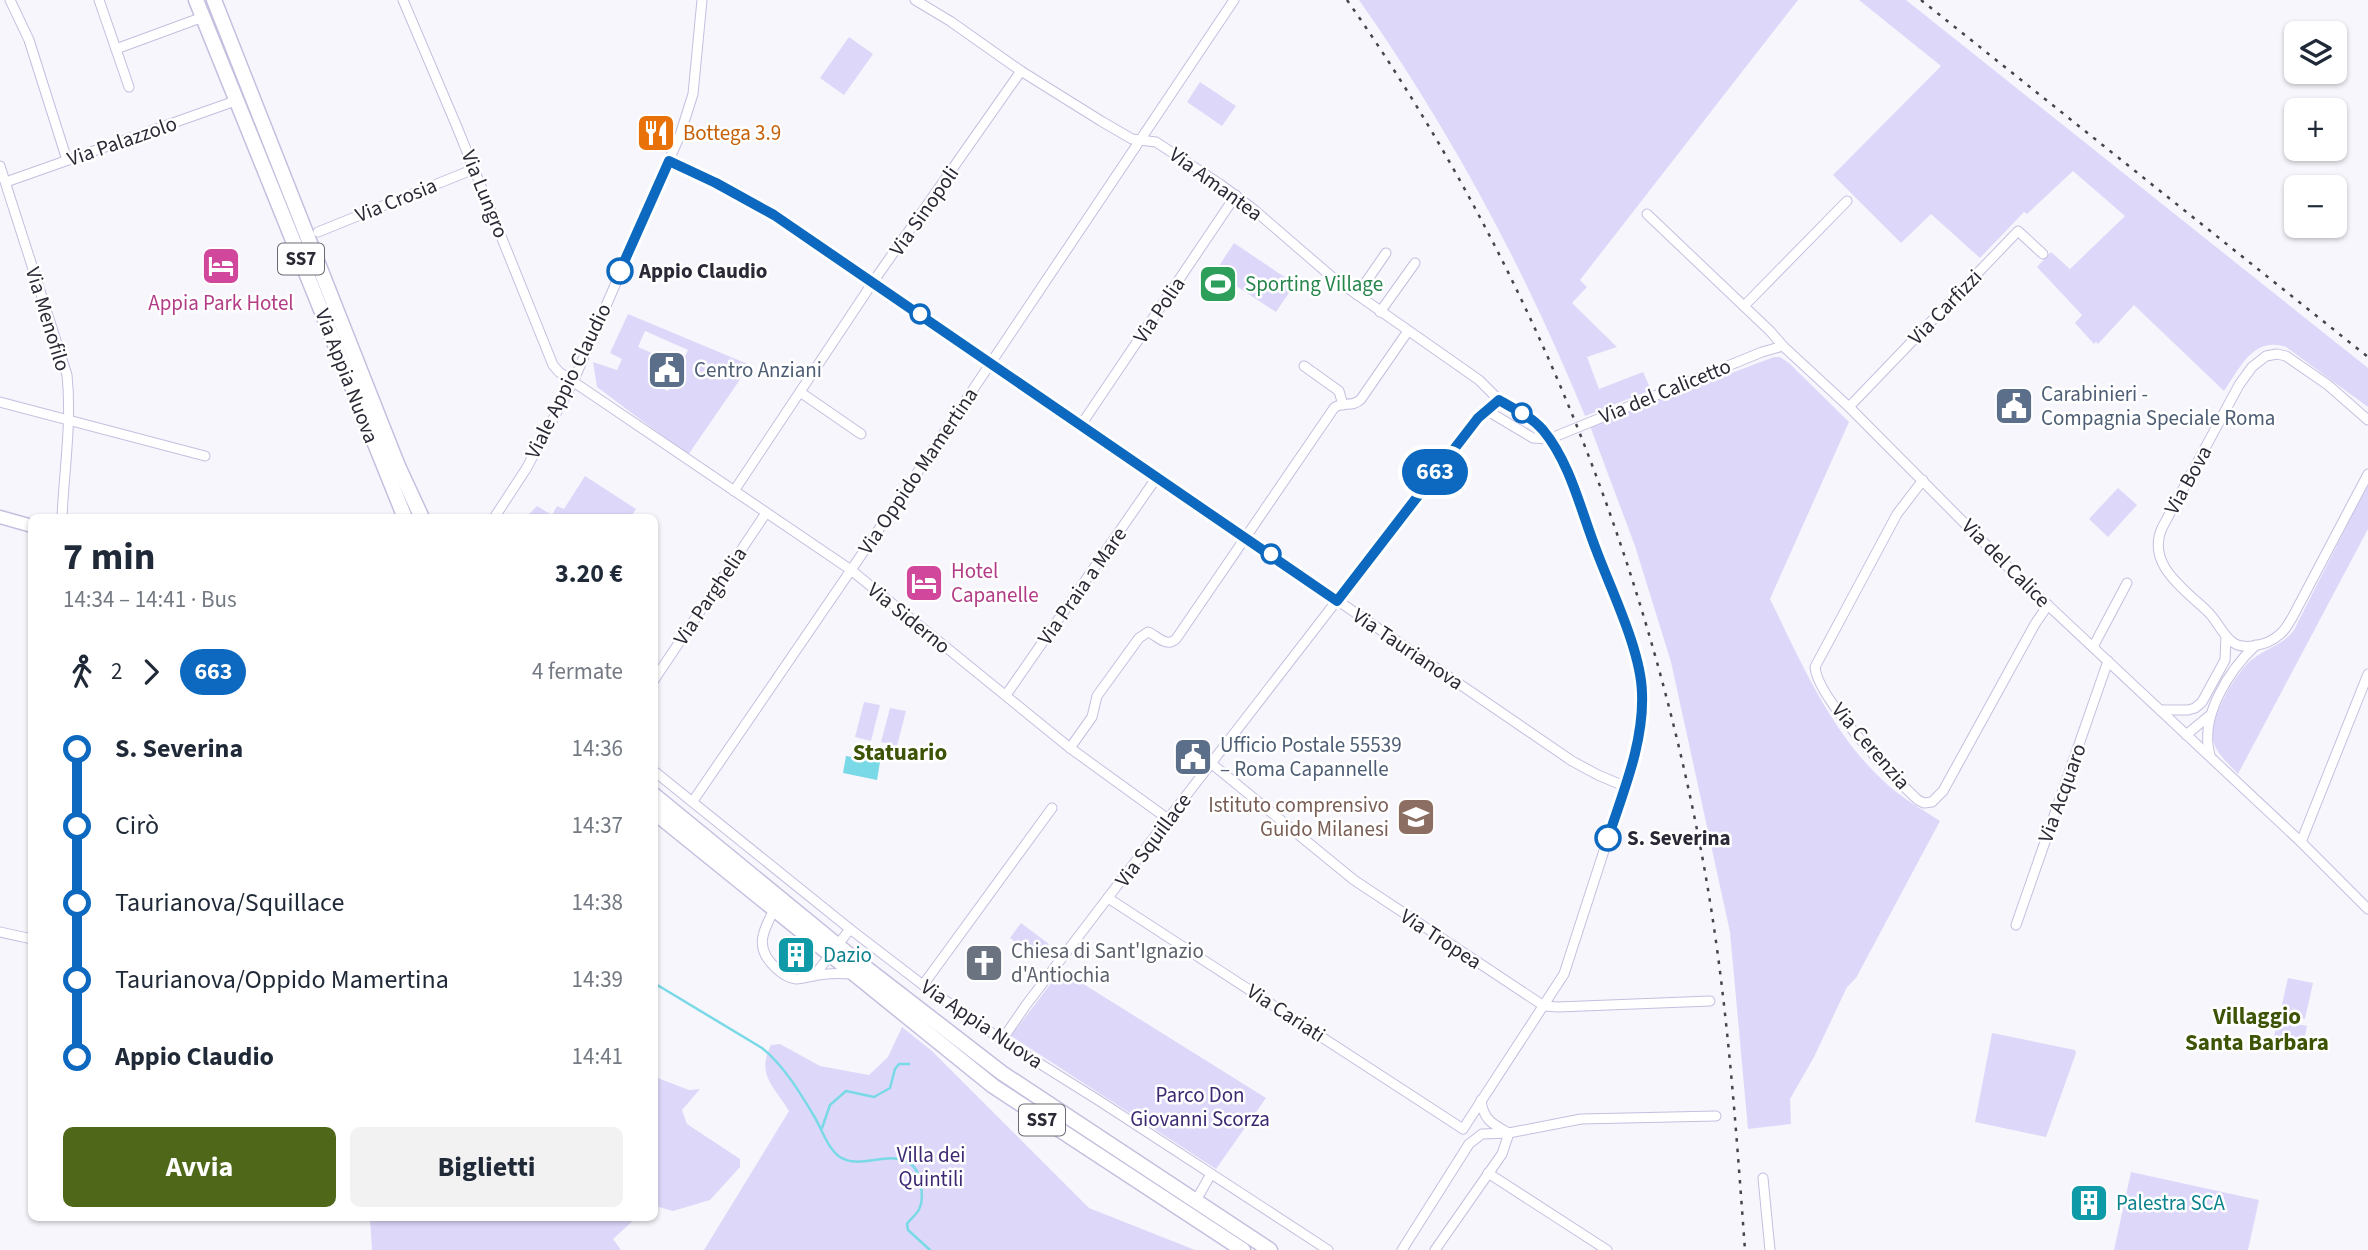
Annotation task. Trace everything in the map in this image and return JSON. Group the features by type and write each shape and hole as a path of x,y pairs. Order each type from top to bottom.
{"main road":[{"name":"Via Appia Nuova","path":"196,0 403,514"},
{"name":"Via Appia Nuova","path":"214,0 398,466 420,514"},
{"path":"0,517 28,525"},
{"name":"Via Appia Nuova","path":"658,798 834,950 853,974 967,1066 1014,1101 1243,1250"},
{"name":"Via Appia Nuova","path":"658,815 774,910 834,950 1002,1073 1270,1250"}],"street":[{"path":"10,0 29,40 67,160"},
{"path":"99,0 129,87"},
{"name":"Via Lungro","path":"403,0 553,365 573,382"},
{"name":"Viale Appio Claudio","path":"497,514 526,469 573,382 685,123 692,94 702,0"},
{"name":"Via Amantea","path":"915,0 1110,127 1130,138 1159,143 1236,195 1317,265 1484,384 1499,400 1529,418 1549,439 1572,485 1630,638 1643,691 1640,725 1634,758 1561,981 1463,1129"},
{"name":"Via Oppido Mamertina","path":"693,801 1234,0"},
{"path":"116,49 203,17"},
{"name":"Via Sinopoli","path":"734,491 873,282 1021,71"},
{"name":"Via Palazzolo","path":"6,182 238,100"},
{"name":"Via Taurianova","path":"669,161 760,207 1572,761 1624,786"},
{"name":"Via Menofilo","path":"0,168 62,356 69,393 62,514"},
{"name":"Via Crosia","path":"317,232 474,169"},
{"name":"Via Polia","path":"1081,425 1236,195"},
{"path":"1744,306 1847,201"},
{"name":"Via del Calice","path":"1647,214 1849,407 2048,605 2301,842 2368,909"},
{"name":"Via Carfizzi","path":"1849,407 2018,232 2043,254"},
{"path":"1357,295 1386,253"},
{"path":"1380,312 1415,263"},
{"path":"1070,748 1093,715 1097,696 1139,638 1148,632 1165,642 1175,640 1334,408 1361,400 1408,331"},
{"name":"Via del Calicetto","path":"1549,439 1762,352 1783,346"},
{"name":"Via Bova","path":"2226,636 2211,614 2168,573 2160,558 2158,542 2163,525 2242,380 2252,367 2266,356 2284,355 2328,385 2368,420"},
{"path":"1304,366 1337,390 1343,405"},
{"name":"Via Siderno","path":"573,382 851,570 1070,748 1168,819"},
{"path":"800,392 861,434"},
{"name":"Via Squillace","path":"1002,1040 1168,819 1474,423 1499,400"},
{"path":"0,402 205,456"},
{"path":"1486,410 1533,438 1549,439"},
{"path":"2226,636 2240,647 2276,638 2285,630 2368,474"},
{"name":"Via Praia a Mare","path":"1006,695 1157,477"},
{"name":"Via Cerenzia","path":"1923,480 1895,519 1815,667 1823,689 1855,732 1873,755 1918,800 1930,803 1940,796 2048,605"},
{"name":"Via Parghelia","path":"658,674 766,513"},
{"path":"2093,647 2127,583"},
{"path":"2183,731 2195,708 2206,697 2225,660 2226,636"},
{"path":"2210,757 2206,734 2211,713 2235,668 2256,645"},
{"name":"Via Acquaro","path":"2017,925 2108,661"},
{"path":"2301,842 2364,698 2368,674"},
{"path":"2159,710 2178,712 2195,708"},
{"path":"2183,731 2197,728 2211,713"},
{"name":"Via Tropea","path":"1212,764 1354,880 1544,1006"},
{"name":"Via Appia Nuova","path":"658,774 923,985 1002,1040 1328,1250"},
{"path":"923,985 1052,808"},
{"name":"Via Cariati","path":"1108,898 1463,1129"},
{"path":"774,910 763,937 762,949 765,958 789,978 853,974"},
{"path":"814,976 850,929"},
{"path":"0,932 28,938"},
{"path":"1544,1006 1710,1000"},
{"path":"1481,1100 1486,1118 1509,1133"},
{"path":"1402,1250 1469,1144 1482,1134 1509,1133 1581,1119 1716,1116"},
{"path":"1463,1129 1469,1144"},
{"path":"1435,1250 1502,1154 1509,1133"},
{"path":"1488,1173 1607,1250"},
{"path":"1195,1202 1211,1174"},
{"path":"1763,1178 1770,1250"}],"green space":[{"path":"1359,0 1798,0 1580,280 1587,287 1572,303 1617,347 1587,357 1599,389 1643,372 1651,390 1585,416 1537,307 1484,202 1424,99"},
{"path":"1859,0 1906,0 2368,368 2368,407 2286,347 2275,345 2265,346 2249,356 2224,391 2134,305 2098,344 2094,344 2075,323 2082,315 2037,267 2051,252 2070,269 2125,216 2073,171 2027,214 2024,212 1980,258 1931,214 1901,243 1833,175 1941,66"},
{"path":"849,37 873,54 844,95 820,78"},
{"path":"1200,82 1236,106 1222,126 1187,102"},
{"path":"1234,243 1295,284 1276,312 1215,272"},
{"path":"628,314 750,365 688,455 597,387 593,362 617,370 622,359 610,353","holes":["645,331 688,350 668,391 650,383 661,357 638,347"]},
{"path":"1780,357 1789,363 1849,422 1770,599 1823,702 1855,750 1895,791 1940,821 1856,978 1847,987 1814,1057 1790,1099 1791,1124 1748,1129 1730,932 1671,662 1635,546 1590,426"},
{"path":"585,476 636,509 633,514 553,514 557,506 564,509"},
{"path":"2368,484 2368,529 2238,774 2214,744 2213,730 2220,707 2247,664 2294,630"},
{"path":"2118,488 2137,505 2108,537 2089,519"},
{"path":"537,506 550,514 529,514"},
{"path":"864,702 880,705 871,741 855,737"},
{"path":"890,708 906,711 897,746 881,742"},
{"path":"1021,923 1049,944 1038,959 1010,938"},
{"name":"Parco Don Giovanni Scorza","path":"1061,970 1266,1098 1216,1169 1011,1036"},
{"path":"2288,978 2313,983 2305,1019 2280,1013"},
{"path":"2278,1020 2307,1026 2302,1050 2272,1044"},
{"name":"Villa dei Quintili","path":"902,1027 932,1051 1089,1208 1195,1250 704,1250 789,1111 766,1072 765,1064 771,1045 780,1044 820,1066 869,1075 888,1057"},
{"path":"1992,1033 2075,1050 2046,1137 1975,1122"},
{"path":"658,1078 689,1090 700,1089 682,1110 687,1124 740,1159 740,1167 710,1200 673,1211 658,1207"},
{"path":"2131,1172 2259,1200 2248,1250 2114,1250"},
{"path":"370,1221 633,1221 613,1239 621,1250 372,1250"}],"water":[{"path":"846,756 880,762 877,780 843,773"}],"waterway":[{"path":"658,985 770,1055 797,1088 828,1144 840,1157 857,1162 896,1159 913,1166 920,1180 922,1198 919,1209 907,1224 908,1230 930,1250"},
{"path":"822,1128 830,1105 846,1091 874,1097 890,1088 899,1064 909,1064"}],"railway":[{"path":"1347,0 1410,96 1468,196 1521,298 1568,404 1609,512 1645,621 1675,733 1709,895 1728,1047 1745,1250"},
{"path":"1921,0 2368,357"}],"bus line":[{"name":"663","path":"620,271 669,161 747,199 853,267 1337,601 1478,418 1499,400 1522,413 1543,430 1565,469 1630,638 1641,681 1642,709 1634,758 1608,838"}],"place":[{"name":"Bottega 3.9","path":"656,133"},
{"name":"Appia Park Hotel","path":"221,266"},
{"name":"Appio Claudio","path":"620,271"},
{"name":"Sporting Village","path":"1218,284"},
{"name":"Centro Anziani","path":"667,370"},
{"name":"Carabinieri - Compagnia Speciale Roma","path":"2014,406"},
{"name":"Hotel Capanelle","path":"924,583"},
{"name":"Ufficio Postale 55539 – Roma Capannelle","path":"1193,757"},
{"name":"Istituto comprensivo Guido Milanesi","path":"1416,817"},
{"name":"S. Severina","path":"1608,838"},
{"name":"Dazio","path":"796,955"},
{"name":"Chiesa di Sant'Ignazio d'Antiochia","path":"984,963"},
{"name":"Palestra SCA","path":"2089,1203"}],"district":[{"name":"Statuario","path":"900,752"},
{"name":"Villaggio Santa Barbara","path":"2257,1029"}]}
